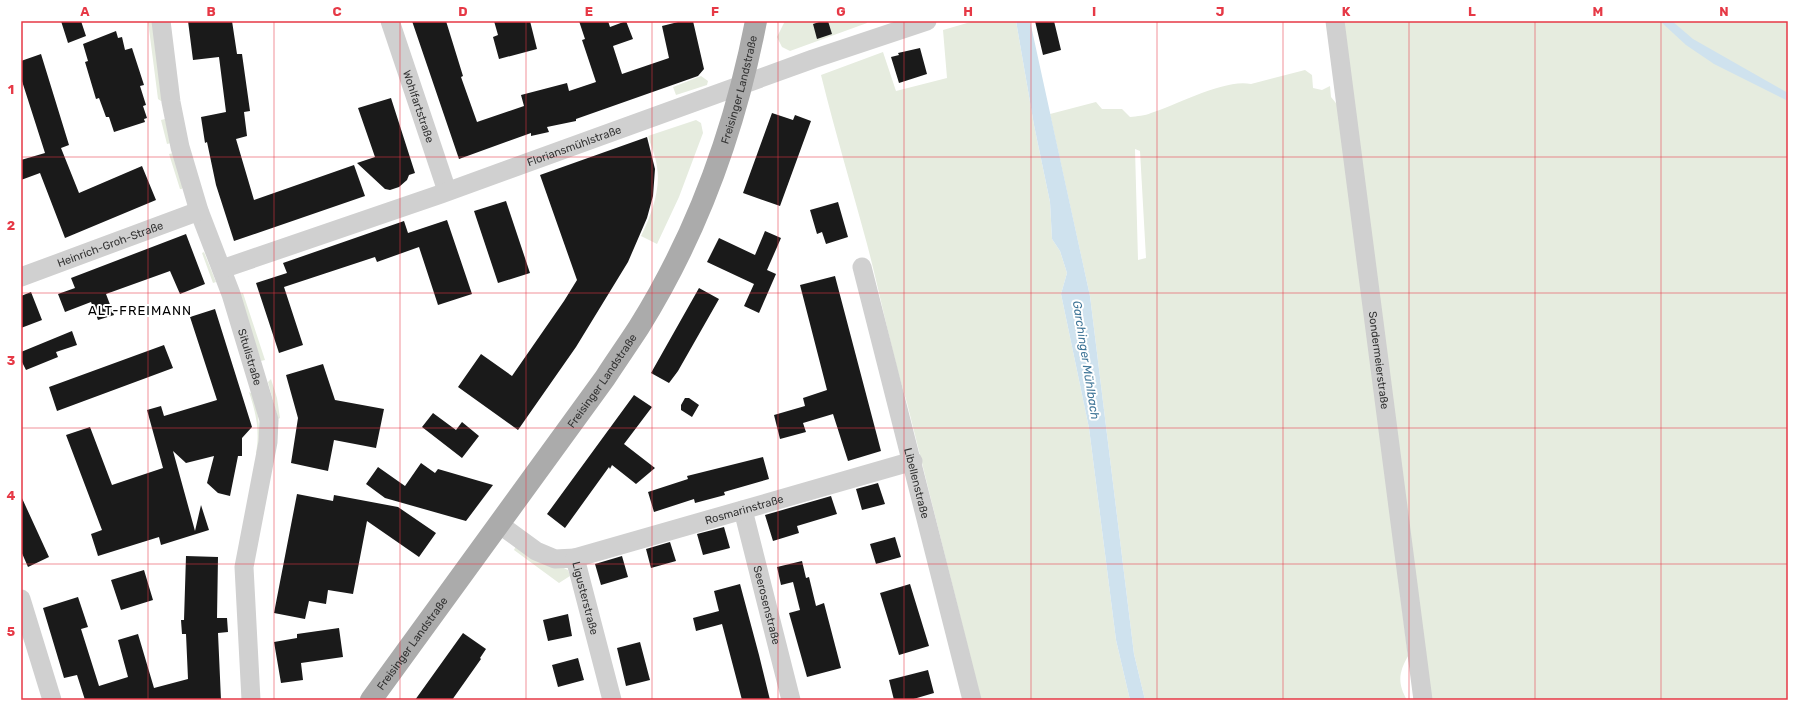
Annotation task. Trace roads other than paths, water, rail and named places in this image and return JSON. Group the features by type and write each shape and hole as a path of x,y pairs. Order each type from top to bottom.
{"main road":[{"name":"Freisinger Landstraße","path":"371,700 605,378 639,327 695,220 724,147 742,86 756,21"}],"street":[{"name":"Situlistraße","path":"161,21 171,102 180,147 198,211 231,294 269,420 268,442 244,567 251,700"},
{"name":"Wohlfartstraße","path":"390,21 446,192"},
{"name":"Floriansmühlstraße","path":"222,269 446,192 927,21"},
{"name":"Sondermeierstraße","path":"1335,21 1423,700"},
{"name":"Heinrich-Groh-Straße","path":"21,277 198,211"},
{"name":"Libellenstraße","path":"862,267 913,461 972,700"},
{"name":"Rosmarinstraße","path":"576,558 913,461"},
{"name":"Seerosenstraße","path":"742,510 791,700"},
{"name":"Ligusterstraße","path":"499,524 536,550 555,559 576,558 612,700"},
{"path":"21,599 52,700"}],"water":[{"name":"Garchinger Mühlbach","path":"1016,21 1030,21 1090,296 1134,654 1145,700 1130,700 1116,640 1089,428 1061,294 1067,273 1060,251 1052,239 1050,202 1034,125"},
{"path":"1660,21 1672,21 1693,39 1788,93 1788,101 1714,64 1686,45"}],"district":[{"name":"ALT-FREIMANN","path":"140,310"}]}
